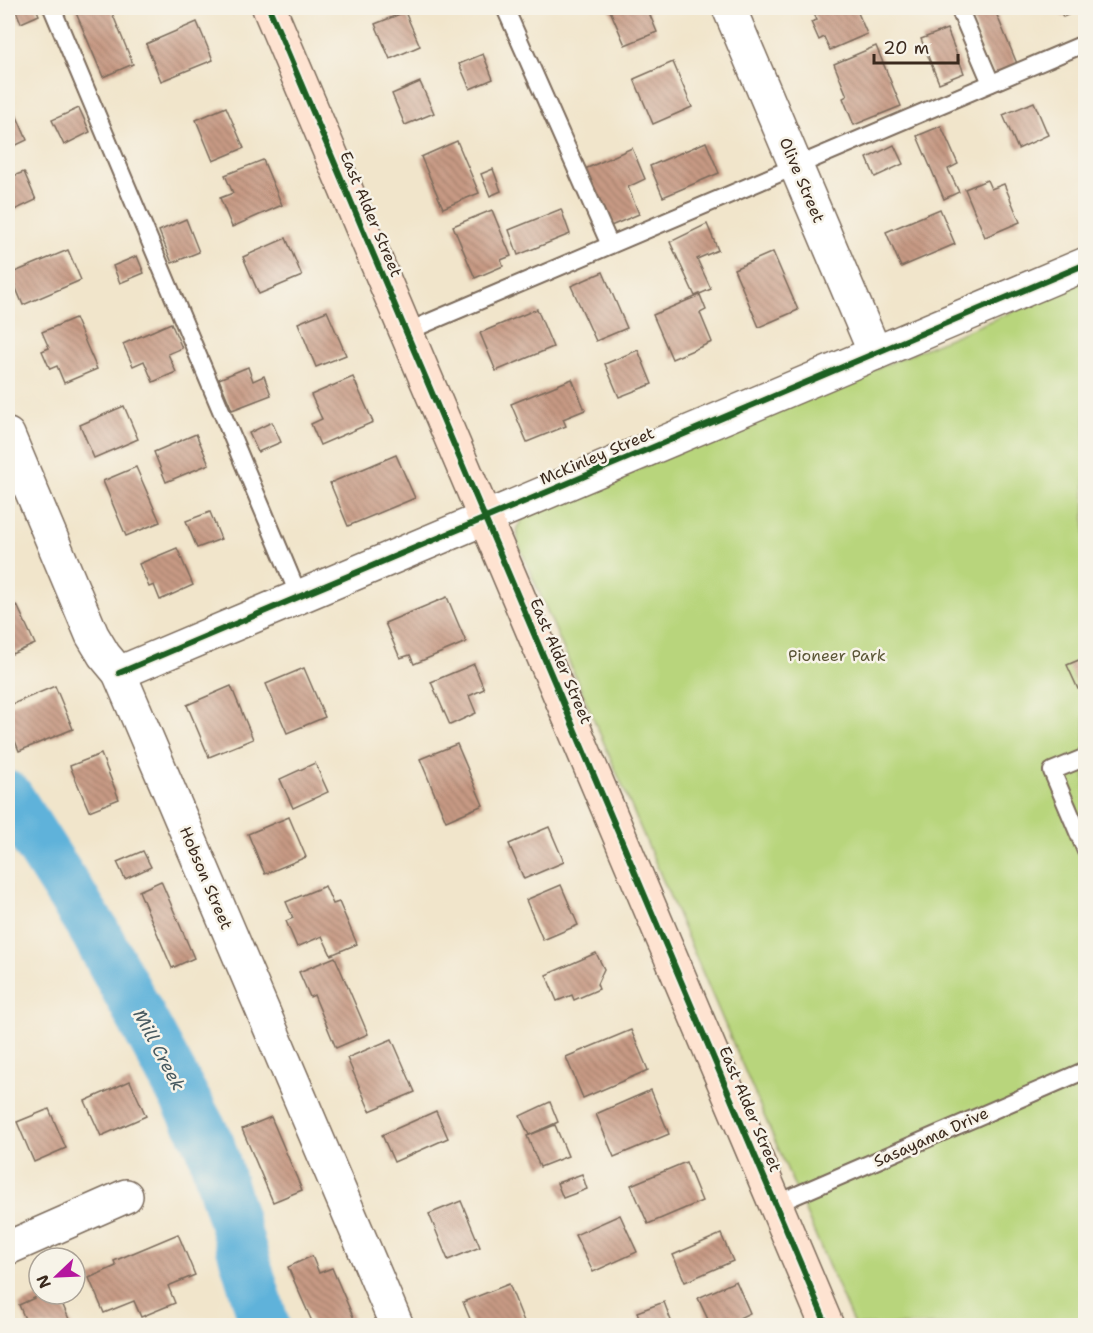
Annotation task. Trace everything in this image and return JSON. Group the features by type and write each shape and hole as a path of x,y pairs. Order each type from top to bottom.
{"main road":[{"name":"East Alder Street","path":"269,8 827,1326"}],"street":[{"name":"Olive Street","path":"729,8 875,353"},
{"name":"McKinley Street","path":"119,673 1086,264"},
{"name":"Hobson Street","path":"8,435 92,634 104,655 119,673 397,1326"},
{"path":"8,1248 126,1196"}],"lane":[{"path":"52,8 299,596"},
{"path":"505,8 610,245"},
{"path":"959,8 991,83"},
{"path":"406,332 1086,43"},
{"path":"1086,757 1052,771 1086,851"},
{"name":"Sasayama Drive","path":"776,1204 1086,1070"}],"green space":[{"name":"Pioneer Park","path":"1085,281 1085,1325 854,1325 518,543 517,528 524,517"}],"building":[{"path":"15,8 36,8 39,15 21,23"},
{"path":"74,8 110,8 133,64 103,77"},
{"path":"609,8 647,8 657,32 625,45"},
{"path":"811,8 856,8 867,34 830,50 824,37 819,40 811,22 817,20"},
{"path":"968,8 994,8 1018,66 995,75"},
{"path":"1059,8 1084,8 1063,17"},
{"path":"405,12 420,46 390,59 375,24"},
{"path":"197,22 213,60 161,81 146,44"},
{"path":"947,29 964,73 939,83 921,39"},
{"path":"876,46 901,106 854,125 843,98 847,96 834,64"},
{"path":"483,54 493,79 470,89 459,64"},
{"path":"673,62 692,107 653,124 634,79"},
{"path":"420,82 434,113 405,125 392,94"},
{"path":"1034,102 1048,135 1018,149 1003,115"},
{"path":"12,105 27,140 8,149 8,107"},
{"path":"226,107 244,148 213,161 196,120"},
{"path":"79,108 90,132 64,145 52,120"},
{"path":"941,126 958,164 948,169 959,192 944,199 917,136"},
{"path":"457,141 479,193 443,208 421,157"},
{"path":"706,142 719,173 663,197 650,166"},
{"path":"894,145 903,164 875,177 867,158"},
{"path":"632,148 645,179 628,187 639,214 606,228 583,170"},
{"path":"263,160 282,205 232,227 220,198 233,193 225,175"},
{"path":"493,169 501,191 490,196 481,174"},
{"path":"24,172 36,200 8,213 8,178"},
{"path":"987,180 991,189 1004,184 1020,222 985,237 965,189"},
{"path":"561,209 570,234 518,255 509,230"},
{"path":"940,209 955,244 901,267 886,232"},
{"path":"492,210 511,256 501,260 503,266 475,278 453,226"},
{"path":"186,219 199,252 172,263 159,231"},
{"path":"707,224 718,250 697,259 711,289 695,296 670,242"},
{"path":"286,238 302,276 259,294 243,257"},
{"path":"68,250 81,280 23,305 10,274"},
{"path":"773,252 798,310 759,327 734,269"},
{"path":"137,256 144,273 120,283 113,266"},
{"path":"603,272 627,328 596,341 571,286"},
{"path":"700,295 706,310 700,313 712,342 672,359 653,315"},
{"path":"537,309 553,347 496,371 480,333"},
{"path":"327,311 346,355 316,367 298,323"},
{"path":"75,318 97,369 64,383 57,366 50,369 42,351 49,348 42,332"},
{"path":"171,323 182,348 168,354 176,372 153,382 144,361 133,366 123,344"},
{"path":"638,350 652,384 619,397 605,364"},
{"path":"248,367 253,381 264,376 271,395 232,410 219,379"},
{"path":"353,377 373,422 320,445 311,424 322,419 311,395"},
{"path":"572,379 585,410 563,419 566,426 527,442 511,404"},
{"path":"124,406 138,439 94,458 80,425"},
{"path":"272,422 281,442 258,452 249,433"},
{"path":"196,434 209,464 166,482 154,452"},
{"path":"396,455 415,498 348,526 330,483"},
{"path":"136,467 160,522 126,536 103,481"},
{"path":"210,512 221,539 197,548 186,521"},
{"path":"177,548 193,585 160,600 154,585 149,587 139,564"},
{"path":"447,597 466,642 414,664 410,655 400,658 385,623"},
{"path":"17,605 35,644 12,654 8,642 8,609"},
{"path":"1086,657 1086,686 1078,689 1067,665"},
{"path":"474,664 484,689 469,696 476,713 450,725 431,682"},
{"path":"304,668 325,717 287,733 266,684"},
{"path":"55,686 73,729 19,751 8,723 8,706"},
{"path":"231,686 253,739 209,757 187,705"},
{"path":"457,744 483,805 446,821 420,759"},
{"path":"101,754 119,799 89,811 70,766"},
{"path":"315,763 328,792 293,808 280,779"},
{"path":"289,817 306,857 265,874 248,834"},
{"path":"549,827 564,862 524,879 509,844"},
{"path":"143,851 151,867 125,879 117,862"},
{"path":"161,881 194,958 172,968 139,891"},
{"path":"561,885 578,925 543,940 526,900"},
{"path":"325,886 333,904 339,902 357,944 331,955 322,936 297,947 286,921 293,918 286,902"},
{"path":"596,953 604,969 597,984 599,989 574,1000 572,995 557,1001 546,975"},
{"path":"335,957 368,1034 336,1048 314,995 310,997 299,972"},
{"path":"631,1030 648,1070 583,1098 566,1057"},
{"path":"392,1039 415,1092 370,1111 347,1058"},
{"path":"130,1081 146,1116 101,1136 85,1101"},
{"path":"651,1090 669,1134 614,1157 596,1114"},
{"path":"550,1102 558,1122 529,1135 520,1116"},
{"path":"49,1109 66,1148 34,1162 17,1122"},
{"path":"436,1111 448,1138 394,1162 382,1135"},
{"path":"271,1117 302,1190 273,1202 242,1129"},
{"path":"555,1125 568,1156 540,1167 527,1136"},
{"path":"686,1162 702,1201 648,1224 631,1185"},
{"path":"582,1174 587,1189 563,1198 557,1183"},
{"path":"461,1201 480,1247 448,1260 429,1214"},
{"path":"620,1215 637,1252 593,1272 575,1235"},
{"path":"178,1234 195,1275 168,1286 175,1303 141,1317 134,1301 104,1313 89,1278 116,1266 114,1261"},
{"path":"721,1234 733,1261 685,1282 673,1255"},
{"path":"312,1256 319,1273 332,1268 357,1326 314,1326 288,1267"},
{"path":"736,1281 750,1313 722,1326 711,1326 698,1298"},
{"path":"509,1284 525,1324 473,1326 463,1302"},
{"path":"27,1301 27,1306 63,1306 72,1326 28,1326 19,1305"},
{"path":"664,1302 673,1326 642,1326 637,1312"}],"waterway":[{"name":"Mill Creek","path":"8,796 95,932 210,1145 265,1326"}],"cycle path":[{"path":"269,8 827,1326"},
{"path":"119,673 1086,264"}]}
